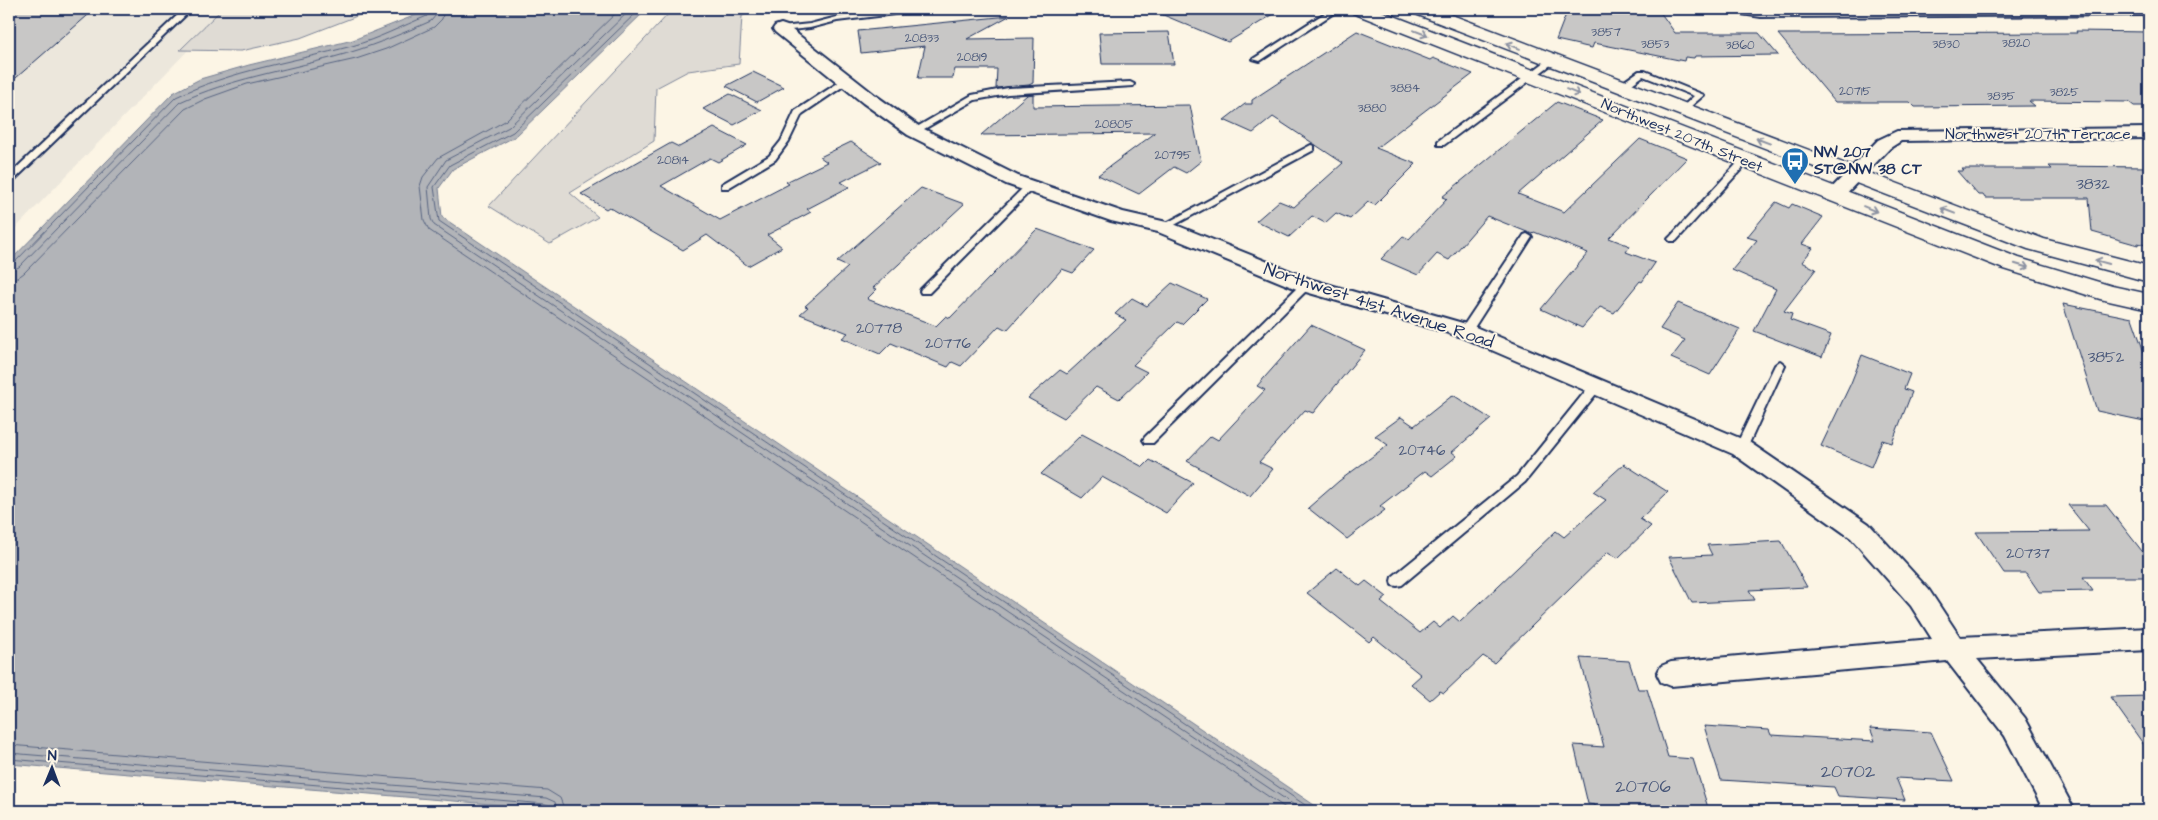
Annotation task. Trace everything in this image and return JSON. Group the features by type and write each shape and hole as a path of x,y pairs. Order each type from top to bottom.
{"street":[{"name":"Northwest 207th Street","path":"1360,9 2010,262 2109,293 2149,302"},
{"path":"1734,9 1761,12 2149,10"},
{"name":"Northwest 207th Street","path":"1429,10 1622,88 2036,244 2149,274"},
{"name":"Northwest 41st Avenue Road","path":"782,29 914,131 1012,180 1118,217 1164,227 1306,285 1466,331 1741,448 1860,531 1920,598 1953,649 2015,727 2060,811"},
{"name":"Northwest 207th Terrace","path":"1853,174 1884,144 1897,136 2149,133"},
{"path":"1834,195 1853,174"},
{"path":"1670,674 1953,649 2149,639"}],"lane":[{"path":"9,180 188,9"},
{"name":"Northwest 41st Avenue Road","path":"782,29 810,26 836,19 919,9"},
{"path":"1257,59 1336,9"},
{"path":"1441,143 1552,61"},
{"path":"724,186 772,158 785,141 798,113 847,81"},
{"path":"914,131 972,98 1008,91 1130,84"},
{"path":"1164,227 1312,148"},
{"path":"1673,239 1746,160"},
{"path":"925,291 1030,186"},
{"path":"1466,331 1527,237"},
{"path":"1148,440 1306,285"},
{"path":"1741,448 1780,365"},
{"path":"1397,582 1521,478 1596,386"}],"shaded area":[{"path":"9,9 228,9 9,235"},
{"path":"222,9 375,9 300,38 241,51 180,50"},
{"path":"673,9 757,9 742,16 739,64 688,71 656,88 654,141 570,193 598,217 550,244 489,206"}],"water":[{"path":"431,9 647,9 516,136 453,169 439,188 442,217 1323,811 574,811 9,764 9,262 173,93 200,79 353,40"}],"building":[{"path":"9,9 95,9 9,84"},
{"path":"1149,9 1282,9 1228,42"},
{"path":"1568,9 1658,9 1675,33 1759,33 1778,55 1695,56 1694,58 1685,57 1684,61 1594,43 1592,48 1556,40"},
{"path":"1009,16 967,39 1034,38 1033,83 1029,85 996,88 997,69 955,69 953,78 918,78 925,46 861,53 858,31"},
{"path":"1357,31 1430,60 1433,58 1473,74 1376,148 1416,164 1375,205 1368,202 1350,219 1336,213 1325,223 1312,216 1289,237 1256,221 1279,201 1294,207 1343,163 1273,117 1253,133 1224,120 1245,104 1252,104 1252,100"},
{"path":"2076,31 2149,32 2149,106 2134,106 2129,102 2029,101 2035,106 1915,107 1910,102 1835,102 1778,34 2077,33"},
{"path":"1169,32 1174,64 1102,64 1099,33"},
{"path":"753,72 784,87 757,102 726,86"},
{"path":"730,94 762,110 734,125 703,109"},
{"path":"1033,94 1033,107 1190,105 1201,161 1186,173 1174,167 1139,194 1098,175 1155,133 981,135 1027,95"},
{"path":"1557,102 1603,120 1518,194 1564,212 1640,139 1687,158 1609,238 1630,246 1626,252 1655,263 1642,282 1640,281 1614,313 1600,307 1582,328 1541,309 1588,253 1487,216 1449,260 1437,254 1418,275 1381,259 1403,236 1409,239 1447,199 1442,197"},
{"path":"714,128 747,145 718,162 710,158 661,186 720,220 789,184 786,182 827,162 820,157 851,142 881,162 841,182 849,187 807,209 811,212 767,235 782,247 748,266 707,235 683,250 609,207 606,209 581,194 671,143 679,147"},
{"path":"2049,166 2149,167 2149,246 2138,243 2138,245 2092,232 2089,198 1985,198 1983,195 1978,195 1957,171 1964,171 1962,169 2052,169"},
{"path":"921,188 964,204 873,288 877,289 867,299 936,326 946,316 950,318 1037,229 1094,250 1073,273 1062,269 1007,330 999,326 961,366 952,362 948,367 891,343 880,354 842,338 848,333 800,314 808,307 805,306 848,267 837,262"},
{"path":"1776,202 1789,208 1792,204 1823,217 1802,244 1813,248 1802,262 1816,269 1784,311 1792,314 1790,320 1831,335 1822,357 1754,331 1776,289 1732,270 1757,240 1747,237"},
{"path":"1172,283 1207,299 1182,324 1177,322 1133,365 1147,372 1119,399 1096,387 1064,418 1028,398 1060,370 1067,374 1126,320 1115,314 1132,298 1147,306"},
{"path":"1678,303 1740,329 1710,375 1671,358 1685,340 1660,329"},
{"path":"2063,304 2132,318 2149,366 2149,422 2097,411"},
{"path":"1311,325 1365,350 1313,413 1305,410 1259,462 1273,469 1250,496 1187,461 1211,436 1218,440 1265,390 1257,386"},
{"path":"1862,355 1910,374 1904,389 1912,392 1892,443 1882,440 1871,467 1821,446"},
{"path":"1453,395 1491,419 1452,452 1457,456 1432,476 1425,471 1380,506 1385,510 1347,539 1308,508 1339,481 1388,445 1375,436 1401,417 1414,426"},
{"path":"1082,434 1143,467 1150,460 1193,483 1166,513 1102,477 1082,498 1041,474"},
{"path":"1624,464 1668,492 1640,519 1651,526 1618,558 1608,552 1494,663 1483,656 1444,693 1440,691 1430,700 1411,684 1421,675 1374,637 1369,642 1307,593 1337,568 1360,586 1366,581 1387,597 1381,602 1420,633 1433,622 1440,628 1453,616 1460,622 1556,531 1564,537 1606,500 1593,492"},
{"path":"2068,505 2106,505 2149,560 2149,577 2083,577 2093,591 2039,592 2026,573 2004,573 1976,532 2089,531"},
{"path":"1781,541 1807,587 1749,590 1755,600 1692,603 1669,557 1712,555 1707,545"},
{"path":"1580,658 1629,661 1638,689 1647,689 1668,757 1693,759 1709,811 1596,811 1595,805 1588,804 1574,745 1604,747"},
{"path":"2149,696 2149,752 2110,697"},
{"path":"1704,726 1769,730 1771,735 1875,741 1870,728 1931,732 1954,781 1896,778 1905,800 1838,796 1834,787 1721,780"}],"place":[{"name":"NW 207 ST@NW 38 CT","path":"1795,185"}]}
